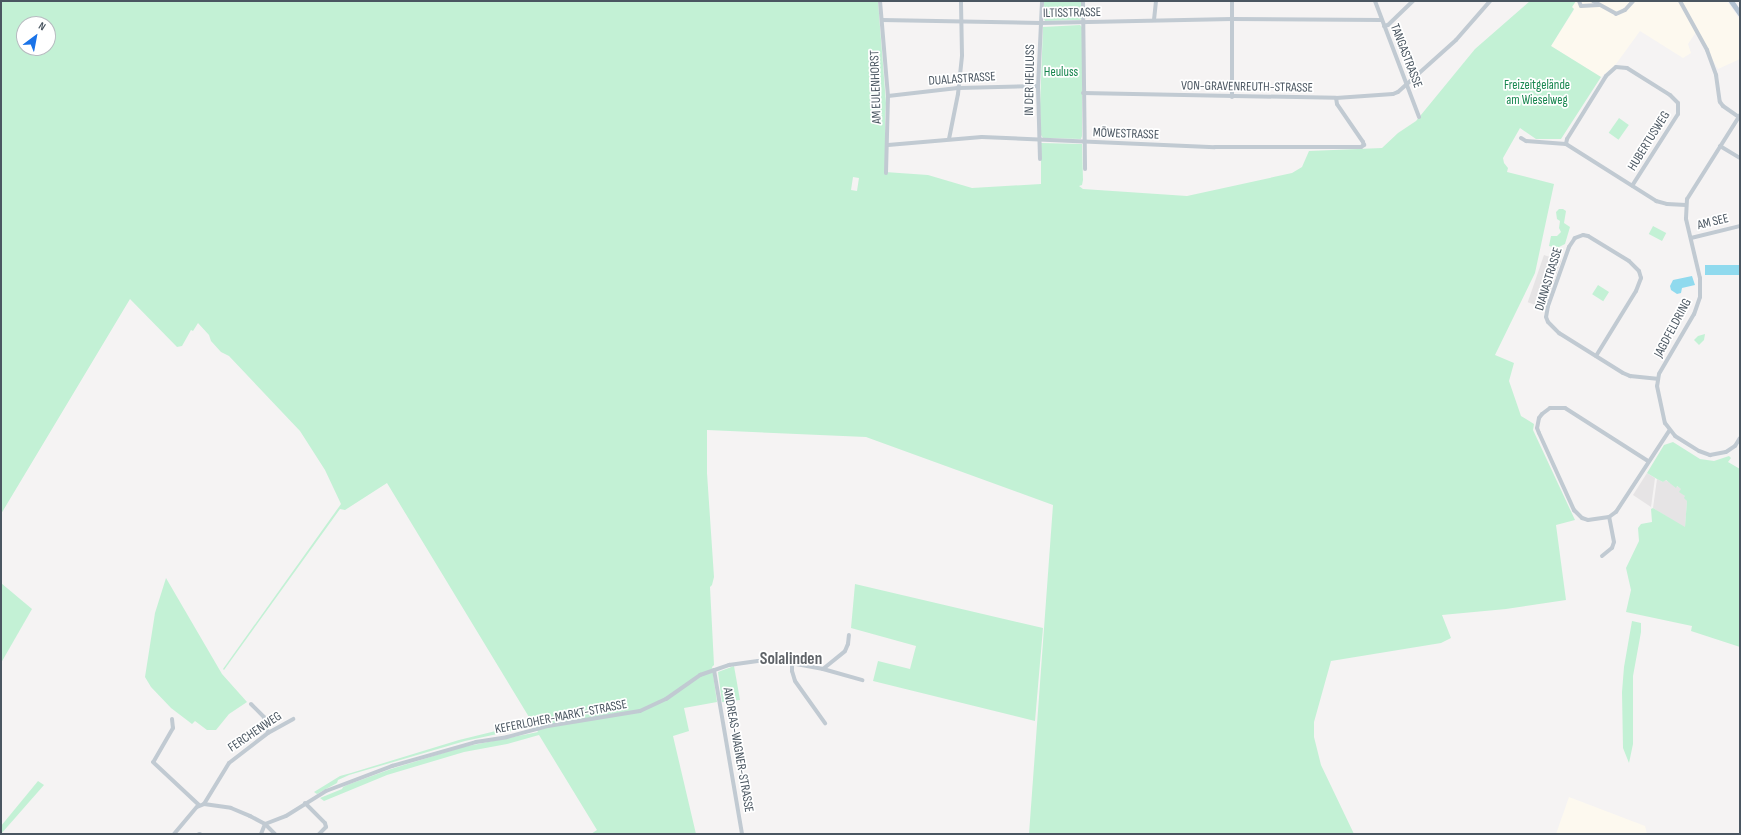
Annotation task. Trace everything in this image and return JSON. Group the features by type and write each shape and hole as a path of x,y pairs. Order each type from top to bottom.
{"main road":[{"path":"1731,1 1740,14"}],"street":[{"name":"AM EULENHORST","path":"880,1 888,96 888,145 886,173"},
{"path":"949,138 962,55 961,1"},
{"name":"IN DER HEULUSS","path":"1040,159 1038,86 1042,1"},
{"path":"1083,1 1085,168"},
{"path":"1154,20 1156,1"},
{"path":"1232,1 1232,97"},
{"name":"TANGASTRASSE","path":"1375,1 1419,117"},
{"path":"1384,26 1388,25 1413,1"},
{"name":"VON-GRAVENREUTH-STRASSE","path":"1083,93 1336,98 1393,94 1398,92 1456,40 1490,1"},
{"path":"1579,1 1581,6 1599,5"},
{"path":"1593,1 1616,14 1625,10 1633,1"},
{"path":"1680,1 1708,50 1716,75 1720,102 1723,106 1739,116"},
{"name":"ILTISSTRASSE","path":"882,20 1041,23 1232,19 1382,20"},
{"name":"HUBERTUSWEG","path":"1566,144 1606,76 1616,67 1627,68 1670,94 1678,103 1678,114 1632,186"},
{"name":"DUALASTRASSE","path":"888,96 958,88 1038,86"},
{"name":"MÖWESTRASSE","path":"888,145 949,138 982,137 1214,147 1357,147 1364,144 1337,104 1336,98"},
{"name":"JAGDFELDRING","path":"1657,379 1699,302 1700,278 1686,218 1686,205 1690,192 1739,116"},
{"path":"1521,138 1526,141 1566,144 1661,203 1686,205"},
{"path":"1720,146 1740,158"},
{"name":"AM SEE","path":"1691,238 1740,226"},
{"name":"DIANASTRASSE","path":"1596,356 1636,291 1640,278 1639,271 1629,261 1588,236 1583,235 1575,238 1570,246 1548,306 1546,317 1554,330 1596,356 1630,376 1657,379"},
{"path":"1657,379 1660,403 1665,423 1675,436 1699,451 1710,455 1726,452 1740,440"},
{"path":"1648,461 1564,408 1554,407 1542,414 1538,422 1539,433 1574,510 1582,518 1588,520 1609,517 1618,510 1669,430"},
{"path":"1602,556 1612,548 1614,542 1609,517"},
{"path":"823,669 845,651 849,635"},
{"name":"KEFERLOHER-MARKT-STRASSE","path":"266,824 286,816 326,791 364,776 470,744 506,737 548,726 640,711 655,705 691,681 714,670 729,665 758,660 792,663 823,669 862,680"},
{"path":"792,663 792,671 795,681 825,723"},
{"name":"ANDREAS-WAGNER-STRASSE","path":"714,670 742,834"},
{"path":"251,704 264,717 268,733"},
{"path":"172,719 173,728 153,762 199,805"},
{"name":"FERCHENWEG","path":"204,804 229,762 268,733 293,719"},
{"path":"174,834 199,805 204,804 233,809 266,824 276,834"},
{"path":"305,804 326,825 319,834"},
{"path":"260,834 266,824"}],"shaded area":[{"path":"1576,1 1727,1 1740,20 1740,59 1718,69 1696,32 1688,44 1691,53 1683,58 1640,31 1616,64 1601,77 1551,46 1574,10 1572,7"},
{"path":"1544,255 1561,261 1545,308 1528,302"},
{"path":"1647,473 1655,478 1651,507 1633,495"},
{"path":"1657,479 1663,482 1665,480 1682,489 1687,501 1685,528 1653,508"},
{"path":"1569,797 1645,826 1647,834 1556,834"}],"green space":[{"name":"Freizeitgelände am Wieselweg","path":"1,1 878,1 886,103 885,172 928,175 972,188 1041,184 1041,143 1082,144 1083,180 1082,185 1079,186 1083,189 1187,196 1292,173 1302,167 1309,151 1382,148 1398,133 1416,121 1475,49 1530,1 1576,1 1572,7 1574,9 1551,46 1601,77 1561,139 1536,139 1520,128 1503,158 1504,163 1508,168 1507,172 1554,184 1535,273 1495,355 1514,363 1509,381 1521,416 1534,424 1533,430 1575,520 1556,525 1566,600 1506,609 1442,615 1451,638 1441,643 1331,661 1314,722 1314,737 1321,765 1354,834 1029,834 1053,505 866,437 707,430 707,473 714,577 710,587 714,665 712,667 717,702 684,708 689,731 673,736 696,834 591,834 597,830 539,735 507,744 464,752 387,775 324,801 320,798 342,789 347,785 391,769 463,747 538,732 534,726 465,741 349,775 338,780 337,783 317,794 314,792 340,776 459,740 532,722 387,483 345,510 340,509 224,670 223,669 341,504 325,470 300,431 229,356 221,352 198,323 193,331 191,330 182,346 177,347 130,299 1,514","holes":["853,177 859,178 857,191 851,190"]},
{"path":"1044,1 1082,1 1082,18 1080,20 1045,21"},
{"name":"Heuluss","path":"1080,25 1082,27 1082,136 1081,139 1043,138 1041,135 1040,107 1043,27"},
{"path":"1619,118 1629,125 1619,140 1609,133"},
{"path":"1559,209 1566,211 1564,223 1570,227 1565,244 1557,248 1549,246 1551,236 1557,236 1561,232 1559,228 1560,221 1557,219 1556,212"},
{"path":"1653,226 1666,233 1662,241 1649,234"},
{"path":"1598,285 1609,292 1603,301 1592,294"},
{"path":"1705,334 1704,340 1699,345 1694,340 1698,336"},
{"path":"1673,442 1700,459 1714,461 1729,456 1731,458 1728,462 1740,469 1740,647 1691,631 1692,626 1626,612 1631,590 1626,568 1639,541 1638,528 1641,524 1652,522 1651,509 1653,508 1685,527 1687,501 1684,498 1685,496 1679,492 1681,489 1677,486 1676,488 1666,480 1663,482 1647,473 1664,445"},
{"path":"166,578 222,674 247,702 229,714 216,730 207,730 195,721 192,724 171,708 151,687 145,677 155,613"},
{"path":"1,583 32,609 1,663"},
{"path":"855,584 1043,628 1035,721 873,681 878,661 910,669 916,646 851,628"},
{"path":"1632,621 1641,623 1641,632 1633,676 1633,744 1629,763 1623,748 1622,692 1624,667"},
{"path":"734,666 740,700 722,702 718,672"},
{"path":"38,781 44,785 1,834 1,826"}],"water":[{"path":"1705,265 1740,265 1740,275 1705,275"},
{"path":"1692,276 1695,285 1682,288 1681,293 1677,294 1671,290 1670,286 1673,280"}],"district":[{"name":"Solalinden","path":"791,660"}]}
